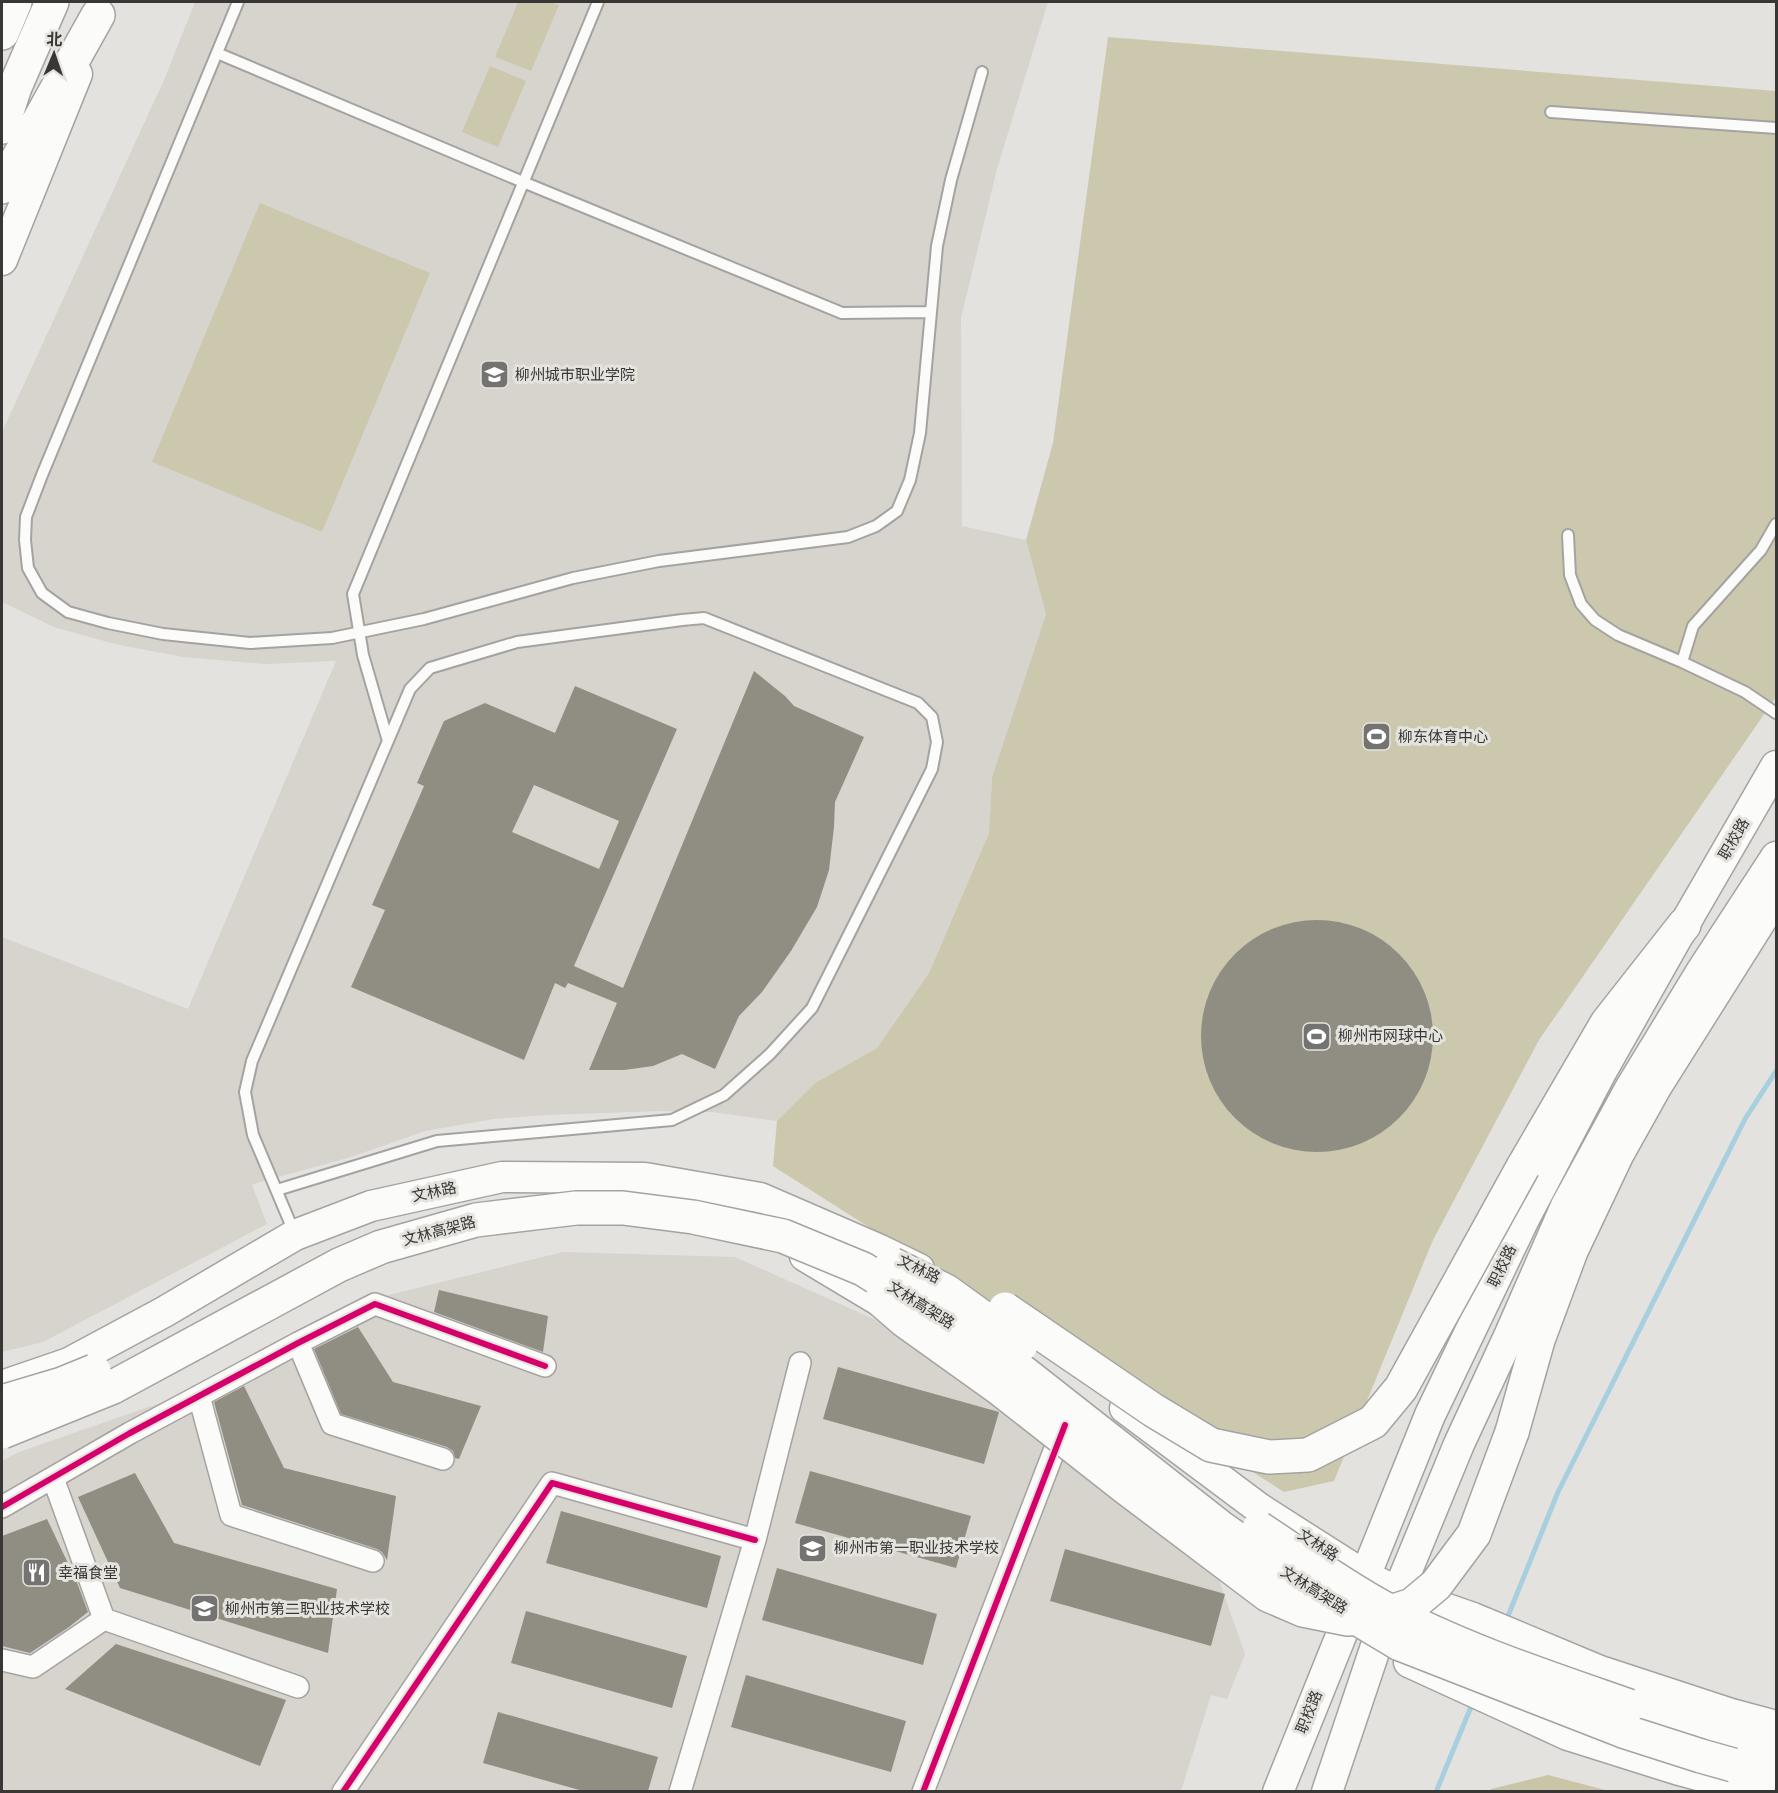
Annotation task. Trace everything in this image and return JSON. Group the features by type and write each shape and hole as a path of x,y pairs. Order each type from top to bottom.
{"main road":[{"path":"2,33 15,2"},
{"path":"2,127 15,87 52,2"},
{"path":"2,187 101,8"},
{"path":"2,260 72,91 101,8"},
{"name":"职校路","path":"1278,1791 1430,1415 1524,1219 1600,1074 1776,766"},
{"path":"1327,1791 1376,1646 1398,1592 1459,1444 1566,1206 1631,1087 1701,972 1776,857"},
{"path":"830,1256 904,1320 999,1388 1268,1595 1303,1610 1348,1619 1375,1617 1412,1605 1436,1585 1474,1534 1512,1432 1538,1340 1571,1251 1617,1154 1655,1086 1776,894"},
{"path":"868,1252 1004,1309 1153,1410 1211,1445 1269,1457 1308,1455 1373,1422 1401,1388 1523,1167 1607,1023 1684,925"},
{"name":"文林路","path":"2,1386 69,1363 164,1312 295,1235 371,1206 502,1177 645,1178 760,1198 880,1250 976,1297 1260,1509 1365,1576 1398,1592 1473,1618 1600,1671 1731,1714 1776,1726"},
{"name":"文林高架路","path":"2,1402 62,1384 117,1361 285,1269 356,1234 420,1213 480,1199 585,1189 659,1195 751,1209 805,1225 868,1252 946,1291 1233,1510 1334,1578 1382,1607 1506,1662 1629,1706 1776,1748"},
{"name":"文林高架路","path":"2,1432 113,1387 339,1265 381,1247 476,1220 576,1208 623,1208 693,1216 783,1236 863,1269 1005,1358 1220,1527 1305,1587 1400,1644 1623,1731 1733,1765 1776,1773"},
{"path":"2,1437 66,1413 131,1382 351,1264 513,1221 659,1216 781,1242 987,1364 1065,1425 1276,1578 1376,1646 1568,1735 1676,1769 1760,1791"}],"street":[{"path":"2,1507 130,1433 375,1304 545,1366"},
{"path":"298,1343 332,1424 443,1459"},
{"path":"680,1791 755,1540 800,1363"},
{"path":"199,1396 231,1515 373,1561"},
{"path":"923,1791 1065,1425"},
{"path":"53,1478 104,1619"},
{"path":"343,1791 552,1483 755,1540"},
{"path":"2,1660 33,1667 104,1619"},
{"path":"104,1619 298,1687"}],"lane":[{"path":"238,2 42,475 27,517 25,540 28,568 42,593 68,612 163,634 250,643 332,638 424,619 573,578 659,561 848,537 876,526 897,511 910,480 920,433 937,246 951,180 982,72"},
{"path":"388,741 363,655 352,594 598,2"},
{"path":"216,53 842,313 931,312"},
{"path":"1551,112 1776,128"},
{"path":"1682,662 1693,626 1761,550 1776,524"},
{"path":"1568,535 1570,574 1581,604 1595,620 1618,635 1745,692 1776,713"},
{"path":"277,1190 437,1140 672,1120 724,1095 770,1054 812,1008 932,769 937,742 932,717 918,703 704,618 517,642 430,668 410,689 252,1061 245,1092 253,1135 295,1235"}],"shaded area":[{"path":"195,2 1048,2 997,169 961,318 962,526 1026,540 1046,614 992,777 989,833 929,973 877,1048 815,1083 777,1121 712,1112 660,1111 494,1119 425,1131 351,1157 252,1185 267,1224 43,1342 2,1352 2,937 188,1009 336,661 265,664 183,657 115,644 54,627 2,602 2,432 164,80"},
{"path":"518,2 550,2 559,5 531,71 495,57"},
{"name":"柳东体育中心","path":"1108,37 1776,91 1776,697 1539,1040 1433,1240 1334,1481 1284,1492 773,1166 777,1121 815,1083 877,1048 929,973 989,833 992,777 1046,614 1026,540 1053,443"},
{"path":"490,66 526,81 498,147 462,132"},
{"path":"260,203 430,273 322,532 152,462"},
{"name":"柳州市第一职业技术学校","path":"563,1252 735,1257 876,1320 1011,1413 1219,1580 1245,1654 1227,1699 1211,1695 1181,1791 2,1792 2,1461 19,1452 186,1394 357,1303"},
{"path":"1548,1775 1609,1791 1490,1791"}],"building":[{"path":"754,671 794,706 864,737 835,802 829,870 817,907 791,951 762,992 739,1016 715,1069 682,1054 653,1066 624,1070 589,1070 617,1003 568,983 565,988 555,983 524,1060 351,987 385,910 372,905 424,786 417,783 444,721 485,703 555,733 575,686 677,729 574,966 623,988","holes":["534,785 619,821 599,869 512,832"]},
{"name":"柳州市网球中心","path":"1317,920 1340,922 1361,929 1372,934 1399,954 1419,981 1424,992 1431,1013 1433,1036 1431,1059 1424,1080 1419,1091 1399,1118 1372,1138 1361,1143 1340,1150 1317,1152 1294,1150 1273,1143 1262,1138 1235,1118 1215,1091 1210,1080 1203,1059 1201,1036 1203,1013 1210,992 1215,981 1235,954 1262,934 1273,929 1294,922"},
{"path":"439,1290 548,1316 543,1352 434,1312"},
{"path":"358,1327 393,1382 481,1406 459,1459 455,1458 453,1451 447,1447 341,1414 314,1349"},
{"path":"838,1367 999,1412 984,1464 823,1419"},
{"path":"244,1386 284,1468 396,1496 387,1560 377,1549 242,1505 214,1402"},
{"path":"810,1471 971,1516 956,1568 795,1523"},
{"path":"135,1473 174,1543 337,1589 328,1653 120,1588 78,1497"},
{"path":"561,1511 721,1556 707,1608 546,1563"},
{"name":"幸福食堂","path":"47,1519 76,1580 88,1612 30,1653 2,1646 2,1536"},
{"path":"1065,1549 1225,1594 1211,1646 1050,1601"},
{"path":"777,1568 937,1614 923,1665 762,1620"},
{"path":"526,1611 687,1656 672,1708 511,1663"},
{"path":"116,1644 286,1700 260,1766 65,1689"},
{"path":"746,1675 906,1721 891,1772 731,1727"},
{"path":"498,1712 658,1757 648,1791 583,1791 483,1763"}],"waterway":[{"path":"1506,1621 1558,1492 1745,1119 1776,1071"},
{"path":"1436,1792 1473,1702"}],"cycle path":[{"path":"2,1507 130,1433 375,1304 545,1366"},
{"path":"923,1792 1065,1425"},
{"path":"343,1792 552,1483 755,1540"}],"place":[{"name":"柳州城市职业学院","path":"494,375"},
{"name":"柳东体育中心","path":"1377,737"},
{"name":"柳州市网球中心","path":"1317,1036"},
{"name":"柳州市第一职业技术学校","path":"813,1548"},
{"name":"幸福食堂","path":"37,1573"},
{"name":"柳州市第二职业技术学校","path":"204,1609"}]}
